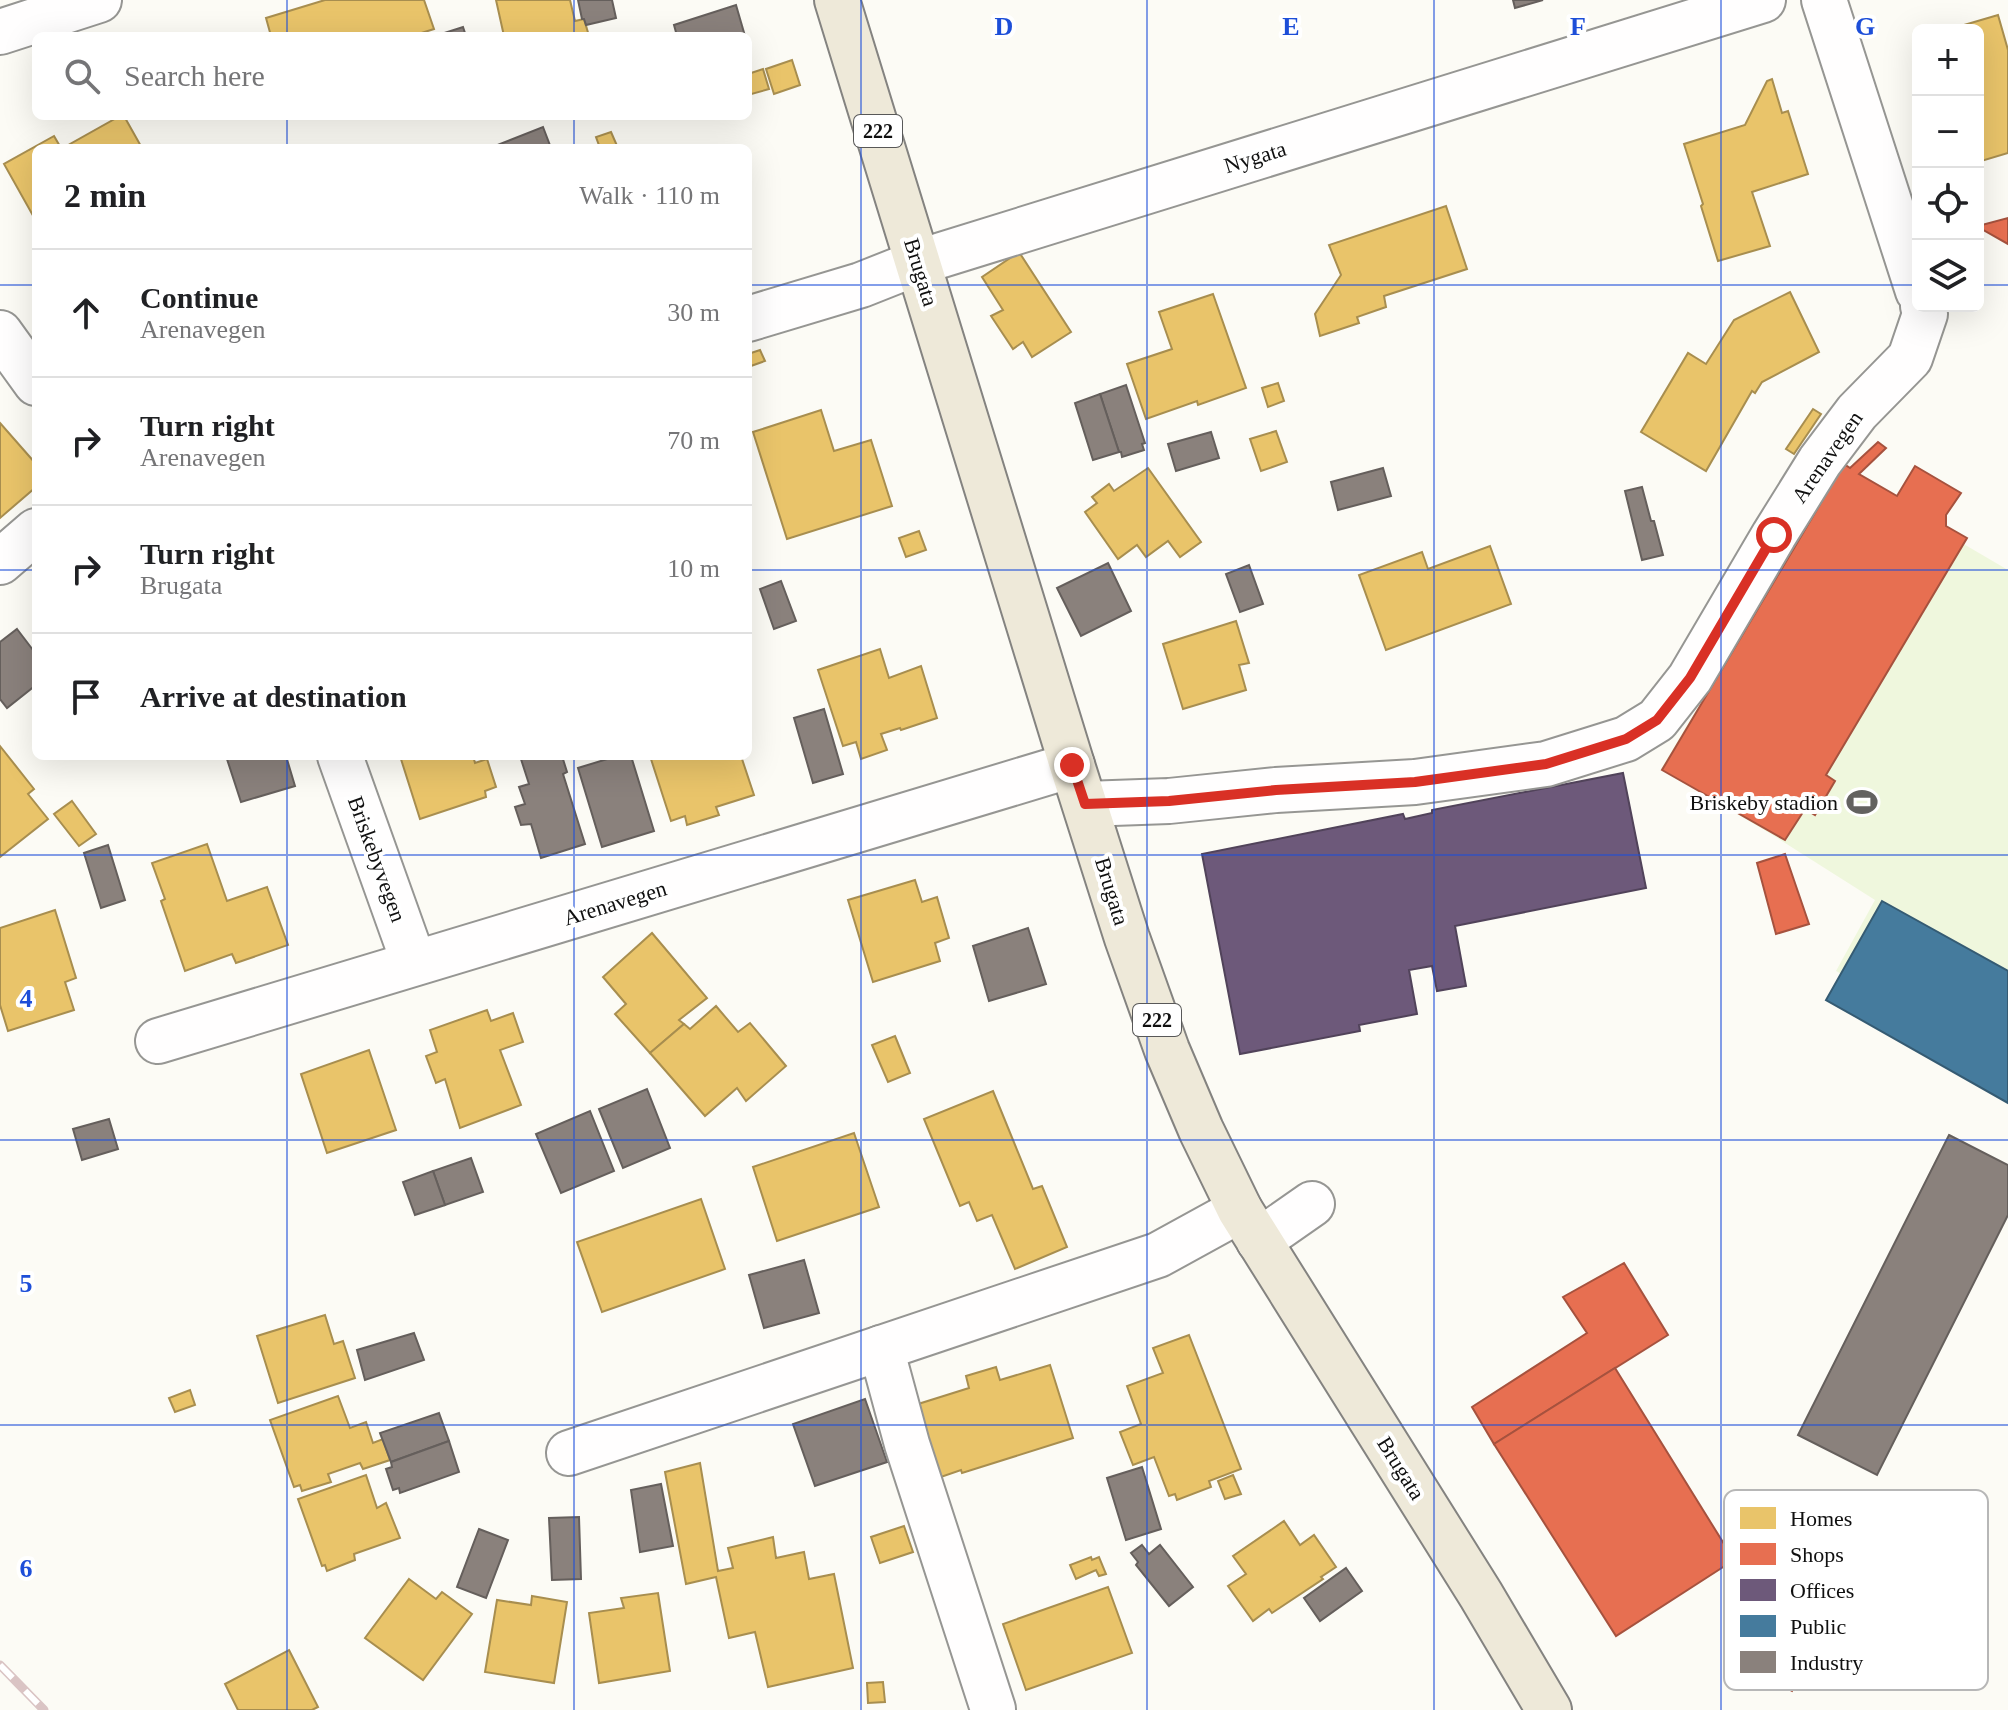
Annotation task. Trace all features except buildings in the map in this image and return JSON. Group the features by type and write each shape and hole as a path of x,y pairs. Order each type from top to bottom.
{"main road":[{"name":"Brugata","path":"837,0 1127,938 1167,1050 1201,1130 1250,1225 1481,1595 1549,1710"}],"street":[{"path":"0,32 99,0"},
{"name":"Nygata","path":"752,318 861,285 919,262 1763,0"},
{"path":"1824,0 1912,273"},
{"name":"Arenavegen","path":"158,1041 414,963 1079,785 1169,801 1276,790 1415,782 1546,764 1626,739 1657,720 1690,678 1820,461 1857,412 1910,358 1920,312"},
{"path":"0,333 32,377"},
{"path":"0,562 32,534"},
{"name":"Briskebyvegen","path":"341,760 414,963"},
{"path":"569,1453 1312,1204"},
{"path":"881,1348 907,1444 993,1709"}],"green space":[{"name":"Briskeby stadion","path":"1839,471 2008,570 2008,1069 1836,971 1875,900 1661,769"}],"railway":[{"path":"0,1665 44,1710"}],"place":[{"name":"Briskeby stadion","path":"1862,802"}],"route":[{"path":"1072,765 1085,804 1169,801 1276,790 1415,782 1546,764 1626,739 1657,720 1690,678 1774,535"}]}
